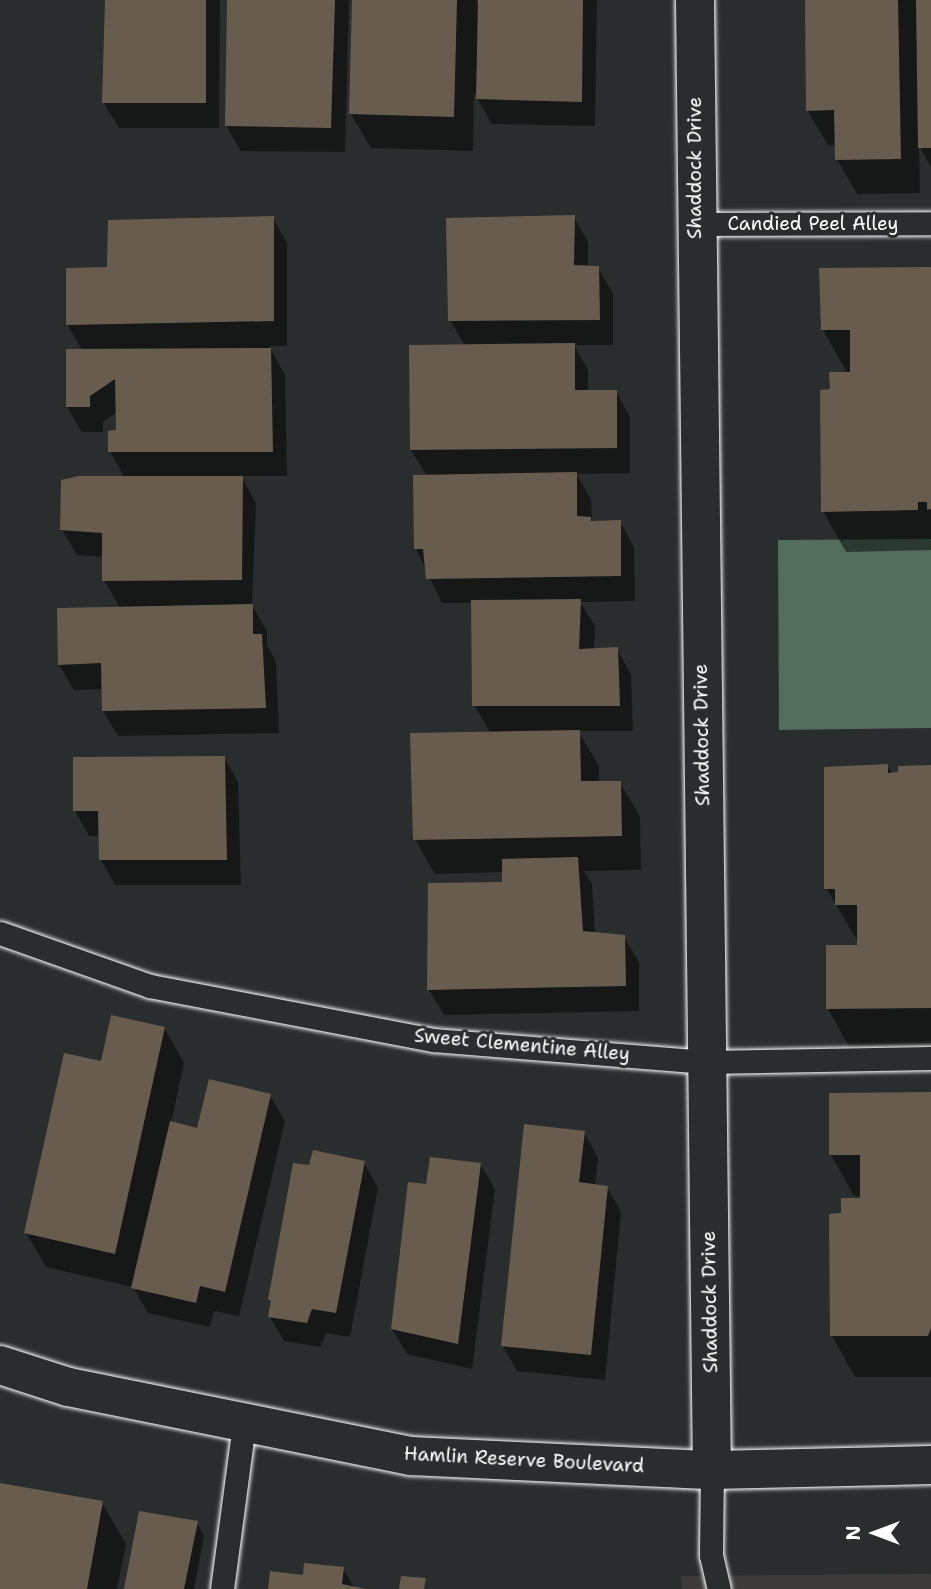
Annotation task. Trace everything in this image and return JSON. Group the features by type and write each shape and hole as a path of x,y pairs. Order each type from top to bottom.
{"street":[{"name":"Shaddock Drive","path":"695,0 695,224 712,1470"},
{"name":"Hamlin Reserve Boulevard","path":"0,1365 68,1387 244,1425 411,1456 712,1470 931,1465"}],"lane":[{"name":"Candied Peel Alley","path":"695,224 931,223"},
{"name":"Sweet Clementine Alley","path":"0,933 150,986 419,1038 706,1062 931,1058"},
{"path":"222,1589 244,1425"},
{"path":"712,1470 711,1555 719,1589"}],"shaded area":[{"path":"931,1574 931,1589 682,1589 681,1576"}],"green space":[{"path":"931,539 931,728 779,730 778,540"}],"building":[{"path":"105,0 206,0 206,103 102,103"},
{"path":"227,0 335,0 331,128 225,126"},
{"path":"352,0 457,0 454,117 349,114"},
{"path":"478,0 583,0 582,102 476,99"},
{"path":"805,0 898,0 901,159 835,160 834,110 806,111"},
{"path":"916,0 931,0 931,148 918,148"},
{"path":"575,215 574,265 599,266 600,320 448,321 446,218"},
{"path":"274,216 274,321 66,325 66,268 107,267 108,220"},
{"path":"931,267 931,509 927,510 927,502 918,502 918,510 821,512 820,390 830,389 829,372 850,372 850,330 821,330 819,268"},
{"path":"575,343 575,390 617,390 617,448 410,450 409,345"},
{"path":"271,348 273,452 108,452 108,431 116,430 115,379 90,396 90,407 66,407 66,349"},
{"path":"577,472 577,516 591,517 591,521 621,520 621,576 426,579 423,549 414,549 413,475"},
{"path":"79,476 243,476 242,580 102,581 102,533 60,530 61,480"},
{"path":"581,599 579,649 618,647 620,706 472,706 471,600"},
{"path":"253,604 253,634 262,634 266,708 102,711 101,663 58,665 57,608"},
{"path":"580,730 581,781 621,781 622,836 413,840 410,733"},
{"path":"225,756 227,860 99,860 98,811 73,811 73,757"},
{"path":"888,764 888,773 898,772 898,766 931,765 931,1008 826,1009 826,945 857,945 857,905 835,905 835,889 824,889 824,767"},
{"path":"578,857 583,931 625,935 626,986 427,990 428,883 502,882 502,859"},
{"path":"111,1015 165,1027 115,1254 24,1233 64,1053 101,1061"},
{"path":"209,1079 271,1094 225,1292 200,1286 196,1303 131,1288 170,1121 197,1128"},
{"path":"931,1092 931,1328 928,1336 830,1336 829,1214 841,1213 841,1198 860,1198 860,1155 829,1155 829,1093"},
{"path":"524,1124 585,1131 579,1182 608,1186 591,1355 501,1346"},
{"path":"313,1150 365,1161 336,1313 312,1309 307,1323 268,1317 271,1300 268,1300 293,1163 309,1165"},
{"path":"430,1157 481,1163 458,1344 391,1329 408,1182 426,1184"},
{"path":"0,1483 103,1501 87,1589 0,1589"},
{"path":"139,1511 198,1521 184,1589 124,1589"},
{"path":"304,1563 344,1567 342,1584 366,1589 268,1589 270,1571 303,1575"},
{"path":"401,1576 426,1578 424,1589 399,1589"}]}
